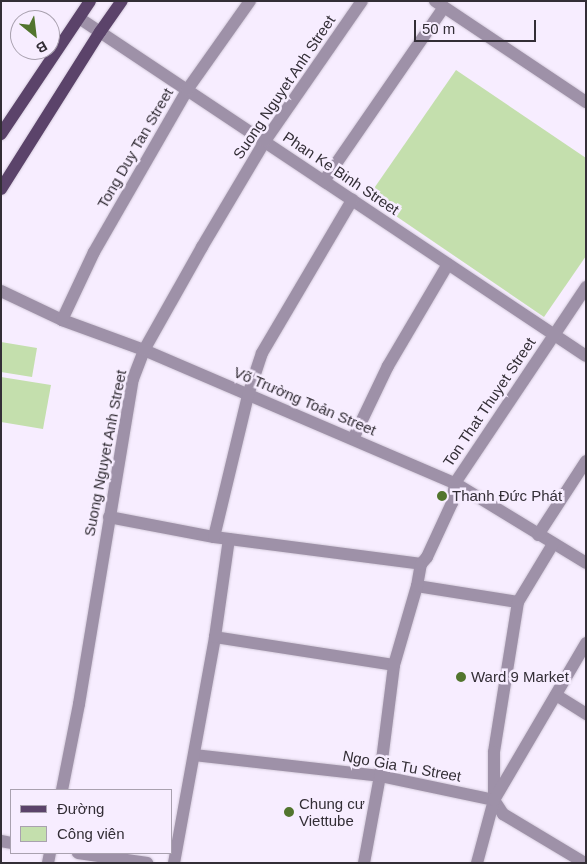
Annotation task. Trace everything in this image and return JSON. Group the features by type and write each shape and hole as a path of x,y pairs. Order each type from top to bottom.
{"main road":[{"path":"1,134 90,1"},
{"path":"1,189 100,32 122,1"}],"street":[{"name":"Tong Duy Tan Street","path":"62,320 94,252 187,90 250,1"},
{"name":"Suong Nguyet Anh Street","path":"62,789 79,704 133,379 144,350 264,142 362,1"},
{"path":"324,181 439,4 586,102"},
{"name":"Phan Ke Binh Street","path":"79,18 586,356"},
{"path":"214,537 248,395 262,353 352,200"},
{"path":"353,439 388,366 448,264"},
{"name":"Ton That Thuyet Street","path":"364,863 380,776 394,665 417,586 421,564 427,557 452,503 455,483 586,287"},
{"name":"Võ Trường Toản Street","path":"1,291 62,320 144,350 455,483 586,563"},
{"path":"538,535 586,461"},
{"path":"109,517 214,537 421,564"},
{"path":"174,863 215,637 229,539"},
{"path":"477,863 494,800 494,752 518,602 553,544"},
{"path":"417,586 518,602"},
{"path":"215,637 394,665"},
{"path":"494,800 586,643"},
{"path":"556,695 586,714"},
{"name":"Ngo Gia Tu Street","path":"194,755 380,776 494,800"},
{"path":"494,800 503,814 585,863"},
{"path":"85,854 147,863"}],"green space":[{"path":"456,70 586,158 586,256 544,317 368,197"},
{"path":"1,342 37,348 32,377 1,372"},
{"path":"1,377 51,385 43,429 1,422"}],"place":[{"name":"Thanh Đức Phát","path":"442,496"},
{"name":"Ward 9 Market","path":"461,677"},
{"name":"Chung cư Viettube","path":"289,812"}]}
